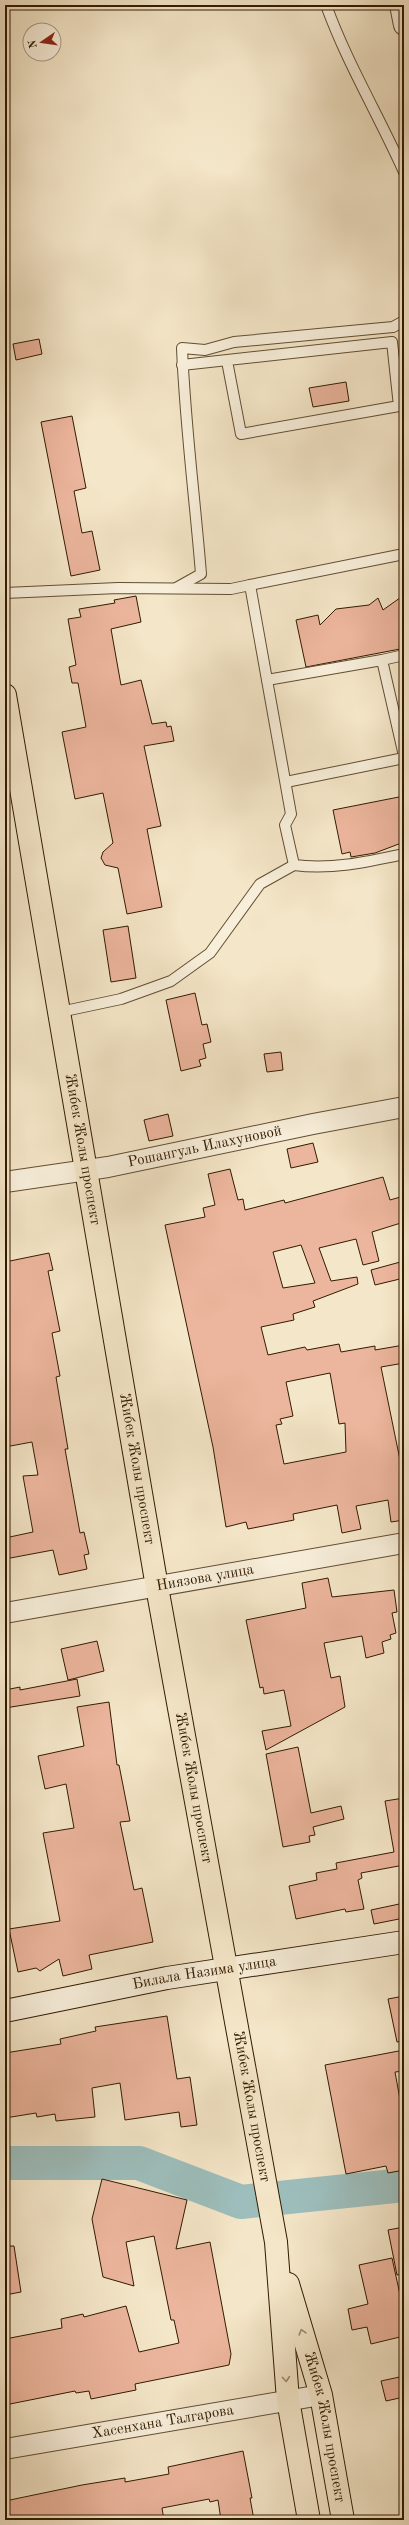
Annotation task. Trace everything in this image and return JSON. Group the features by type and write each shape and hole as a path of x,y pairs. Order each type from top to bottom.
{"highway":[{"name":"Жибек Жолы проспект","path":"5,695 9,742 88,1168 157,1587 225,1970 276,2242 288,2400 309,2520"},
{"name":"Жибек Жолы проспект","path":"276,2242 321,2395 343,2520"}],"street":[{"path":"400,5 404,24"},
{"name":"Рошангуль Илахуновой","path":"5,1182 88,1168 108,1167 313,1124 404,1107"},
{"name":"Ниязова улица","path":"5,1613 404,1543"},
{"name":"Билала Назима улица","path":"5,2011 167,1978 404,1942"},
{"name":"Хасенхана Талгарова","path":"5,2449 321,2395"}],"lane":[{"path":"326,5 340,44 386,131 404,172"},
{"path":"176,588 201,574 182,365 182,348 205,350 234,342 393,327 404,322"},
{"path":"182,365 392,342 399,406 241,434 227,361"},
{"path":"5,593 118,588 231,589 404,554"},
{"path":"250,585 292,814 285,825 294,865"},
{"path":"267,680 404,655"},
{"path":"286,782 404,757 382,660"},
{"path":"60,1012 121,999 171,981 210,953 260,884 294,865 310,867 355,865 404,854"}],"building":[{"path":"39,339 42,354 16,360 13,344"},
{"path":"346,382 349,401 313,407 309,388"},
{"path":"72,416 86,488 74,491 82,533 92,531 100,570 71,576 41,422"},
{"path":"404,595 404,645 399,646 400,649 306,667 296,620 318,615 320,625 336,609 369,605 378,598 383,610"},
{"path":"136,596 141,622 111,629 121,685 141,680 152,724 166,722 167,727 171,726 174,741 144,746 161,826 147,829 162,907 127,914 118,868 105,865 101,858 103,852 113,843 103,793 75,799 62,732 86,727 78,683 72,683 69,667 76,665 68,619 81,617 79,609 115,603 114,600"},
{"path":"404,796 404,842 375,853 351,857 350,852 342,854 333,810"},
{"path":"128,926 136,978 111,982 103,930"},
{"path":"195,993 202,1025 207,1024 211,1042 203,1044 206,1058 199,1060 201,1066 181,1071 166,1000"},
{"path":"281,1052 283,1070 267,1072 264,1054"},
{"path":"168,1114 173,1136 149,1141 144,1120"},
{"path":"313,1143 318,1162 291,1168 287,1149"},
{"path":"230,1169 238,1200 243,1199 245,1210 284,1200 285,1203 383,1177 390,1200 404,1196 404,1222 372,1232 379,1261 363,1265 356,1239 319,1248 331,1281 357,1277 358,1284 313,1301 315,1307 293,1314 294,1320 261,1327 268,1355 305,1347 307,1350 339,1344 341,1352 375,1346 375,1350 404,1345 404,1363 381,1367 400,1460 404,1459 404,1520 391,1522 388,1500 356,1506 361,1529 342,1533 337,1505 293,1514 294,1520 248,1529 246,1522 226,1527 213,1447 165,1225 205,1217 203,1208 215,1205 208,1174","holes":["301,1245 315,1283 283,1288 273,1252","330,1373 339,1424 345,1423 346,1452 284,1464 276,1425 282,1424 280,1419 293,1416 286,1382"]},
{"path":"49,1253 53,1270 48,1271 60,1331 52,1333 60,1376 56,1377 68,1449 65,1449 80,1533 84,1532 89,1554 84,1555 87,1569 59,1575 53,1550 5,1559 5,1538 33,1532 23,1476 38,1475 32,1442 5,1447 5,1262"},
{"path":"404,1261 404,1278 375,1285 371,1270"},
{"path":"328,1578 332,1597 394,1590 397,1612 392,1613 396,1633 390,1635 391,1639 382,1642 384,1653 366,1658 362,1636 324,1643 331,1678 340,1676 345,1707 266,1750 262,1731 291,1726 284,1690 264,1694 263,1687 260,1688 246,1620 306,1608 302,1583"},
{"path":"97,1641 104,1671 68,1680 61,1649"},
{"path":"77,1679 80,1696 5,1708 5,1690 20,1687 20,1690"},
{"path":"109,1702 117,1765 119,1765 130,1821 120,1822 134,1890 142,1888 153,1942 89,1955 92,1969 63,1976 59,1959 40,1971 36,1968 18,1972 9,1929 60,1921 43,1833 74,1828 66,1784 45,1789 38,1756 84,1746 77,1707"},
{"path":"298,1747 311,1813 341,1806 344,1819 313,1827 315,1835 309,1836 310,1842 283,1847 266,1754"},
{"path":"404,1798 404,1865 361,1873 362,1878 358,1880 364,1909 346,1912 345,1909 296,1919 289,1886 317,1880 316,1873 337,1869 336,1863 394,1852 385,1801"},
{"path":"404,1903 404,1918 374,1924 371,1910"},
{"path":"404,1996 404,2041 397,2042 388,1999"},
{"path":"167,2016 177,2079 190,2077 197,2125 181,2127 179,2112 125,2120 120,2083 92,2088 95,2117 56,2121 55,2114 37,2117 36,2113 5,2118 5,2053 61,2044 60,2039 96,2031 95,2027"},
{"path":"404,2050 404,2071 395,2072 403,2116 400,2117 404,2139 404,2170 388,2173 386,2166 346,2174 325,2065"},
{"path":"102,2179 187,2200 176,2249 210,2242 231,2354 229,2365 135,2384 136,2390 91,2399 89,2391 76,2393 75,2391 5,2405 5,2339 62,2328 61,2319 83,2314 84,2317 126,2306 139,2352 179,2343 174,2320 171,2320 154,2236 126,2242 134,2286 103,2277 92,2219"},
{"path":"404,2227 404,2274 397,2275 388,2230"},
{"path":"5,2246 14,2246 21,2292 5,2295"},
{"path":"392,2258 402,2304 404,2304 404,2336 371,2344 367,2327 352,2330 348,2309 368,2304 359,2265"},
{"path":"404,2376 404,2397 386,2401 381,2381"},
{"path":"243,2451 252,2498 250,2498 254,2520 221,2520 218,2500 210,2502 209,2499 162,2508 164,2520 5,2520 5,2501 82,2485 125,2478 125,2482 169,2474 168,2467"}],"waterway":[{"path":"5,2163 139,2163 241,2202 404,2185"}]}
